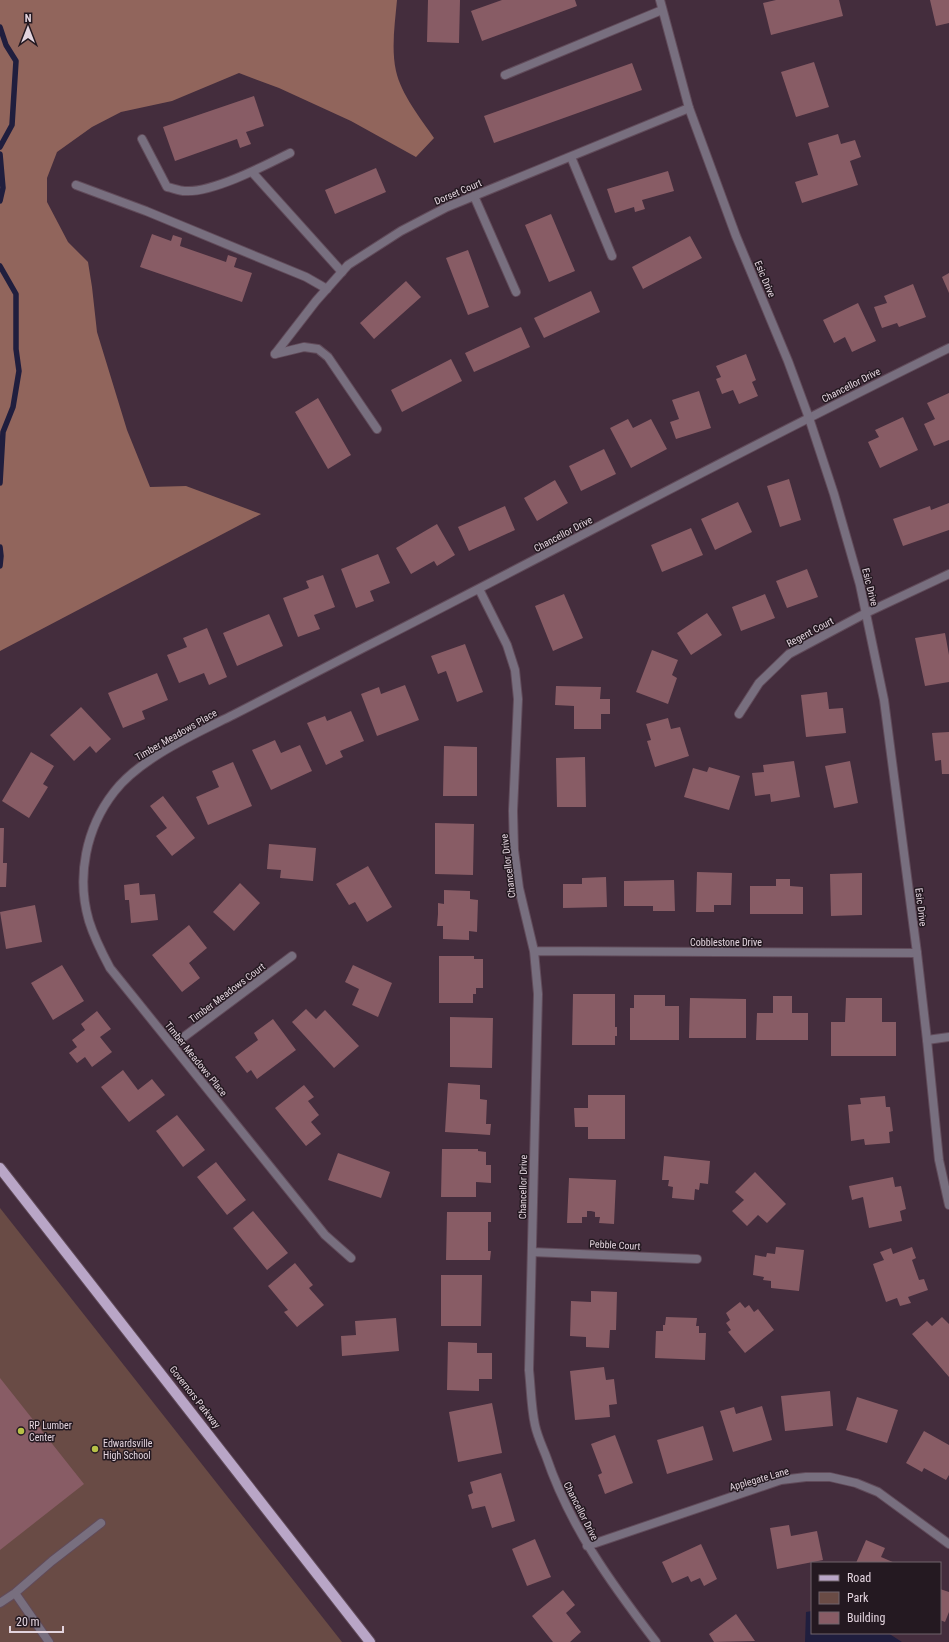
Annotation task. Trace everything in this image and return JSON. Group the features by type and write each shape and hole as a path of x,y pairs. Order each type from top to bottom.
{"main road":[{"name":"Governors Parkway","path":"0,1168 370,1642"}],"street":[{"name":"Esic Drive","path":"660,0 689,108 736,236 788,361 809,418 834,494 866,613 884,700 928,1040 939,1160 949,1205"},
{"path":"505,75 662,10"},
{"name":"Dorset Court","path":"377,429 328,357 318,349 304,347 275,354 327,288 348,265 401,230 446,207 689,108"},
{"path":"142,139 167,187 185,191 201,190 252,172 290,154"},
{"path":"571,157 612,256"},
{"path":"252,172 342,272"},
{"path":"76,185 153,214 306,277 327,288"},
{"path":"474,196 516,292"},
{"name":"Chancellor Drive","path":"656,1642 614,1587 587,1546 551,1472 535,1426 529,1370 538,994 534,951 519,888 514,850 513,811 518,699 515,670 507,645 479,589 809,418 949,348"},
{"name":"Regent Court","path":"739,714 758,683 790,654 866,613 949,574"},
{"name":"Timber Meadows Place","path":"351,1258 325,1235 110,968 88,919 84,866 90,838 101,811 126,778 142,764 193,735 479,589"},
{"name":"Cobblestone Drive","path":"534,951 592,950 917,953"},
{"name":"Timber Meadows Court","path":"173,1045 292,956"},
{"path":"928,1040 949,1037"},
{"name":"Pebble Court","path":"532,1252 697,1259"},
{"name":"Applegate Lane","path":"587,1546 782,1480 806,1477 836,1479 856,1483 878,1492 949,1544"},
{"path":"0,1603 15,1594 52,1561 101,1524"},
{"path":"15,1594 49,1642"}],"green space":[{"name":"Edwardsville High School","path":"0,1208 342,1642 0,1642"}],"shaded area":[{"path":"0,0 397,0 394,27 396,71 407,97 434,138 416,157 351,121 279,88 239,73 172,101 121,112 92,127 57,152 47,178 47,202 68,242 88,262 97,332 127,430 150,487 186,486 261,514 0,651"},
{"path":"811,1611 811,1634 890,1634 902,1642 805,1642 806,1612"}],"building":[{"path":"428,0 460,0 459,43 427,42"},
{"path":"502,0 575,0 577,6 482,41 471,11"},
{"path":"776,0 839,0 843,16 771,35 763,3"},
{"path":"930,0 949,0 949,23 936,26"},
{"path":"814,62 829,107 796,117 781,72"},
{"path":"632,63 642,90 494,143 484,116"},
{"path":"254,96 264,126 246,132 251,144 240,148 237,139 175,161 163,127"},
{"path":"838,134 841,144 855,140 861,157 850,161 858,185 802,203 795,182 818,175 808,143"},
{"path":"376,168 386,192 335,214 325,190"},
{"path":"668,171 674,191 642,200 645,209 635,212 634,207 615,213 607,189"},
{"path":"551,214 575,271 549,282 525,225"},
{"path":"152,234 171,241 173,235 182,238 180,246 226,262 228,255 237,258 234,267 252,273 242,302 140,267"},
{"path":"690,236 702,258 643,289 632,267"},
{"path":"468,250 489,307 468,315 446,258"},
{"path":"949,273 949,293 942,277"},
{"path":"406,281 421,297 374,339 360,323"},
{"path":"913,284 926,317 899,327 897,323 882,328 874,307 887,303 884,296"},
{"path":"591,291 600,312 544,338 534,318"},
{"path":"858,303 876,341 852,352 845,337 834,343 823,320"},
{"path":"521,327 530,347 474,372 465,353"},
{"path":"746,354 756,380 752,382 758,396 739,404 733,390 722,394 716,379 721,377 716,366"},
{"path":"451,359 462,381 402,412 391,390"},
{"path":"699,391 711,428 676,439 670,422 679,419 672,400"},
{"path":"949,393 949,440 934,446 924,424 935,419 927,403"},
{"path":"318,398 351,455 328,469 295,412"},
{"path":"903,417 918,450 880,468 868,442 879,437 875,430"},
{"path":"628,419 633,428 651,419 667,449 631,468 610,428"},
{"path":"604,449 616,474 581,491 569,466"},
{"path":"789,479 801,520 780,527 767,486"},
{"path":"555,480 568,503 537,521 524,498"},
{"path":"738,502 752,532 715,550 701,519"},
{"path":"949,503 949,530 903,546 893,519 930,506 931,510"},
{"path":"505,506 515,530 469,551 458,527"},
{"path":"437,524 455,555 437,566 434,561 411,574 396,548"},
{"path":"691,528 703,555 662,572 651,545"},
{"path":"378,554 390,583 370,591 374,601 356,608 341,569"},
{"path":"807,569 818,597 787,608 776,581"},
{"path":"323,575 335,607 314,615 320,629 298,637 283,598 309,588 306,581"},
{"path":"564,594 583,638 553,651 535,606"},
{"path":"765,594 775,618 741,631 732,607"},
{"path":"707,613 722,635 691,655 677,633"},
{"path":"269,614 283,646 237,666 223,633"},
{"path":"207,628 227,677 209,685 204,673 179,683 167,655 187,647 183,638"},
{"path":"945,633 949,655 949,682 925,686 915,638"},
{"path":"465,644 483,692 457,702 446,671 438,674 431,656"},
{"path":"652,650 678,660 672,675 677,678 668,704 636,692"},
{"path":"157,673 168,700 142,711 145,719 123,728 108,693"},
{"path":"405,685 419,720 377,736 361,694 379,687 381,694"},
{"path":"556,686 601,687 600,699 610,699 610,714 601,714 601,729 574,729 574,706 555,705"},
{"path":"827,692 829,709 843,708 846,733 806,737 801,695"},
{"path":"81,707 111,739 96,753 90,746 74,761 50,735"},
{"path":"351,711 364,741 340,751 343,757 326,765 307,723 325,716 327,721"},
{"path":"668,718 671,729 680,727 689,756 655,767 647,741 651,740 646,724"},
{"path":"949,732 949,774 942,774 941,760 935,761 932,733"},
{"path":"275,740 281,753 300,745 312,771 271,790 252,750"},
{"path":"444,746 477,747 477,796 443,796"},
{"path":"31,752 54,766 43,784 48,787 29,818 2,801"},
{"path":"585,757 586,807 557,807 556,758"},
{"path":"794,761 800,797 771,802 770,794 755,796 752,773 764,772 763,765"},
{"path":"850,761 858,803 834,808 825,766"},
{"path":"233,762 252,806 208,825 196,797 219,787 212,771"},
{"path":"709,767 740,776 729,810 684,797 693,768 707,772"},
{"path":"163,796 195,838 172,856 156,836 167,828 150,806"},
{"path":"435,823 474,824 473,875 435,874"},
{"path":"0,828 4,828 3,863 7,863 6,887 0,887"},
{"path":"269,844 316,848 313,881 280,878 281,870 267,869"},
{"path":"368,866 392,907 367,922 355,902 349,905 336,884"},
{"path":"697,872 732,873 731,905 714,905 714,912 696,912"},
{"path":"862,873 862,915 831,916 830,874"},
{"path":"606,877 607,907 563,908 563,884 582,884 582,878"},
{"path":"776,879 790,879 790,886 803,887 803,914 750,914 750,886 776,886"},
{"path":"674,880 675,911 653,911 653,906 624,906 624,881"},
{"path":"139,883 140,895 155,894 158,920 131,923 129,900 125,900 124,885"},
{"path":"240,883 260,903 234,931 213,912"},
{"path":"444,890 470,891 470,899 478,900 477,932 469,931 469,940 443,939 443,926 437,926 438,903 444,904"},
{"path":"35,905 42,942 6,949 0,912"},
{"path":"189,925 207,948 189,963 200,978 182,992 152,955"},
{"path":"439,956 474,956 474,959 483,959 483,988 476,988 476,994 473,994 473,1003 439,1003"},
{"path":"62,965 84,1001 53,1020 31,983"},
{"path":"353,965 392,983 378,1017 352,1005 359,989 345,982"},
{"path":"573,994 615,994 615,1027 617,1027 617,1036 615,1036 615,1045 572,1045"},
{"path":"634,995 665,995 665,1006 679,1006 679,1040 630,1040 630,1008 634,1008"},
{"path":"773,996 792,996 792,1013 808,1013 808,1040 756,1040 757,1013 773,1013"},
{"path":"690,998 746,999 746,1038 689,1038"},
{"path":"846,998 882,998 882,1022 896,1022 896,1056 831,1056 831,1022 845,1022"},
{"path":"306,1009 316,1019 325,1010 359,1046 334,1068 292,1022"},
{"path":"97,1011 111,1029 100,1037 112,1052 92,1067 85,1057 77,1063 69,1053 77,1047 72,1040 85,1030 81,1024"},
{"path":"450,1017 493,1018 492,1068 450,1067"},
{"path":"273,1019 296,1050 257,1079 251,1070 247,1073 235,1057 258,1040 254,1033"},
{"path":"123,1070 138,1090 152,1079 165,1095 129,1122 101,1087"},
{"path":"448,1083 480,1085 480,1099 487,1100 486,1124 491,1124 490,1135 445,1132"},
{"path":"304,1085 314,1097 308,1101 319,1115 311,1122 321,1134 306,1146 275,1108"},
{"path":"588,1095 625,1095 625,1139 588,1139 588,1127 575,1127 574,1108 588,1108"},
{"path":"885,1096 886,1107 890,1107 893,1131 889,1132 890,1143 865,1145 864,1139 851,1141 848,1105 861,1104 860,1098"},
{"path":"177,1115 205,1150 183,1167 156,1131"},
{"path":"442,1149 478,1149 478,1151 486,1152 486,1165 491,1165 491,1183 476,1182 476,1197 441,1197"},
{"path":"338,1153 390,1172 381,1198 328,1180"},
{"path":"664,1156 710,1161 708,1184 700,1183 699,1190 695,1189 694,1200 672,1198 673,1187 668,1186 669,1180 662,1180"},
{"path":"216,1162 246,1200 227,1215 197,1177"},
{"path":"755,1172 786,1204 767,1223 758,1215 747,1226 732,1211 744,1200 735,1192"},
{"path":"893,1177 895,1187 901,1186 906,1209 900,1211 902,1221 869,1228 863,1197 852,1200 849,1186"},
{"path":"569,1178 616,1180 614,1224 599,1223 600,1217 595,1217 595,1212 591,1211 587,1211 587,1217 582,1217 582,1223 567,1223"},
{"path":"253,1211 288,1253 267,1270 233,1228"},
{"path":"447,1212 491,1212 491,1222 488,1222 488,1251 491,1251 490,1260 446,1260"},
{"path":"776,1247 804,1250 799,1291 771,1288 771,1281 763,1280 764,1277 753,1275 755,1255 766,1257 767,1253 775,1254"},
{"path":"912,1247 916,1258 912,1260 919,1280 924,1279 928,1290 908,1297 911,1303 900,1306 897,1298 886,1302 873,1264 884,1260 880,1252 891,1248 893,1254"},
{"path":"295,1263 313,1285 309,1288 324,1305 297,1327 284,1312 288,1310 268,1286"},
{"path":"441,1275 482,1275 481,1326 441,1326"},
{"path":"591,1291 617,1292 616,1330 610,1330 609,1348 586,1347 586,1337 570,1336 571,1301 591,1302"},
{"path":"740,1302 745,1308 749,1305 754,1312 758,1309 774,1330 745,1353 728,1332 731,1330 726,1323 730,1320 726,1313"},
{"path":"666,1317 697,1318 696,1326 699,1326 699,1333 706,1333 705,1360 655,1358 656,1331 663,1331 663,1325 665,1325"},
{"path":"942,1317 949,1324 949,1377 912,1334 927,1321 932,1326"},
{"path":"396,1318 399,1351 342,1356 341,1336 356,1335 355,1321"},
{"path":"448,1342 477,1343 477,1353 492,1353 492,1379 479,1379 479,1391 447,1390"},
{"path":"604,1367 606,1380 614,1379 617,1404 609,1405 610,1417 575,1420 570,1371"},
{"name":"RP Lumber Center","path":"0,1378 84,1484 0,1550"},
{"path":"830,1391 833,1426 785,1431 781,1396"},
{"path":"857,1397 898,1410 887,1443 846,1430"},
{"path":"492,1403 502,1453 458,1462 449,1412"},
{"path":"762,1406 772,1440 733,1452 720,1411 734,1407 736,1414"},
{"path":"703,1426 713,1460 667,1474 657,1440"},
{"path":"924,1431 949,1445 949,1475 946,1480 924,1468 922,1472 906,1463"},
{"path":"615,1435 633,1483 605,1494 598,1475 602,1473 591,1444"},
{"path":"501,1473 515,1521 492,1528 485,1506 472,1509 468,1495 473,1493 470,1482"},
{"path":"789,1525 791,1536 817,1531 823,1560 777,1569 770,1528"},
{"path":"535,1539 551,1577 527,1586 512,1549"},
{"path":"866,1540 885,1548 881,1557 893,1562 856,1562"},
{"path":"701,1544 717,1579 704,1586 700,1578 691,1582 688,1576 672,1583 662,1562"},
{"path":"941,1589 949,1592 949,1612 945,1622 941,1620"},
{"path":"563,1590 575,1605 566,1613 581,1632 570,1642 553,1642 532,1616"},
{"path":"736,1614 755,1641 714,1642 709,1634"}],"waterway":[{"path":"0,27 6,45 16,61 12,125 0,147"},
{"path":"0,154 3,188 0,201"},
{"path":"0,266 16,294 16,349 19,371 13,407 3,432 0,483"},
{"path":"0,547 0,566"}],"place":[{"name":"RP Lumber Center","path":"21,1431"},
{"name":"Edwardsville High School","path":"95,1449"}]}
